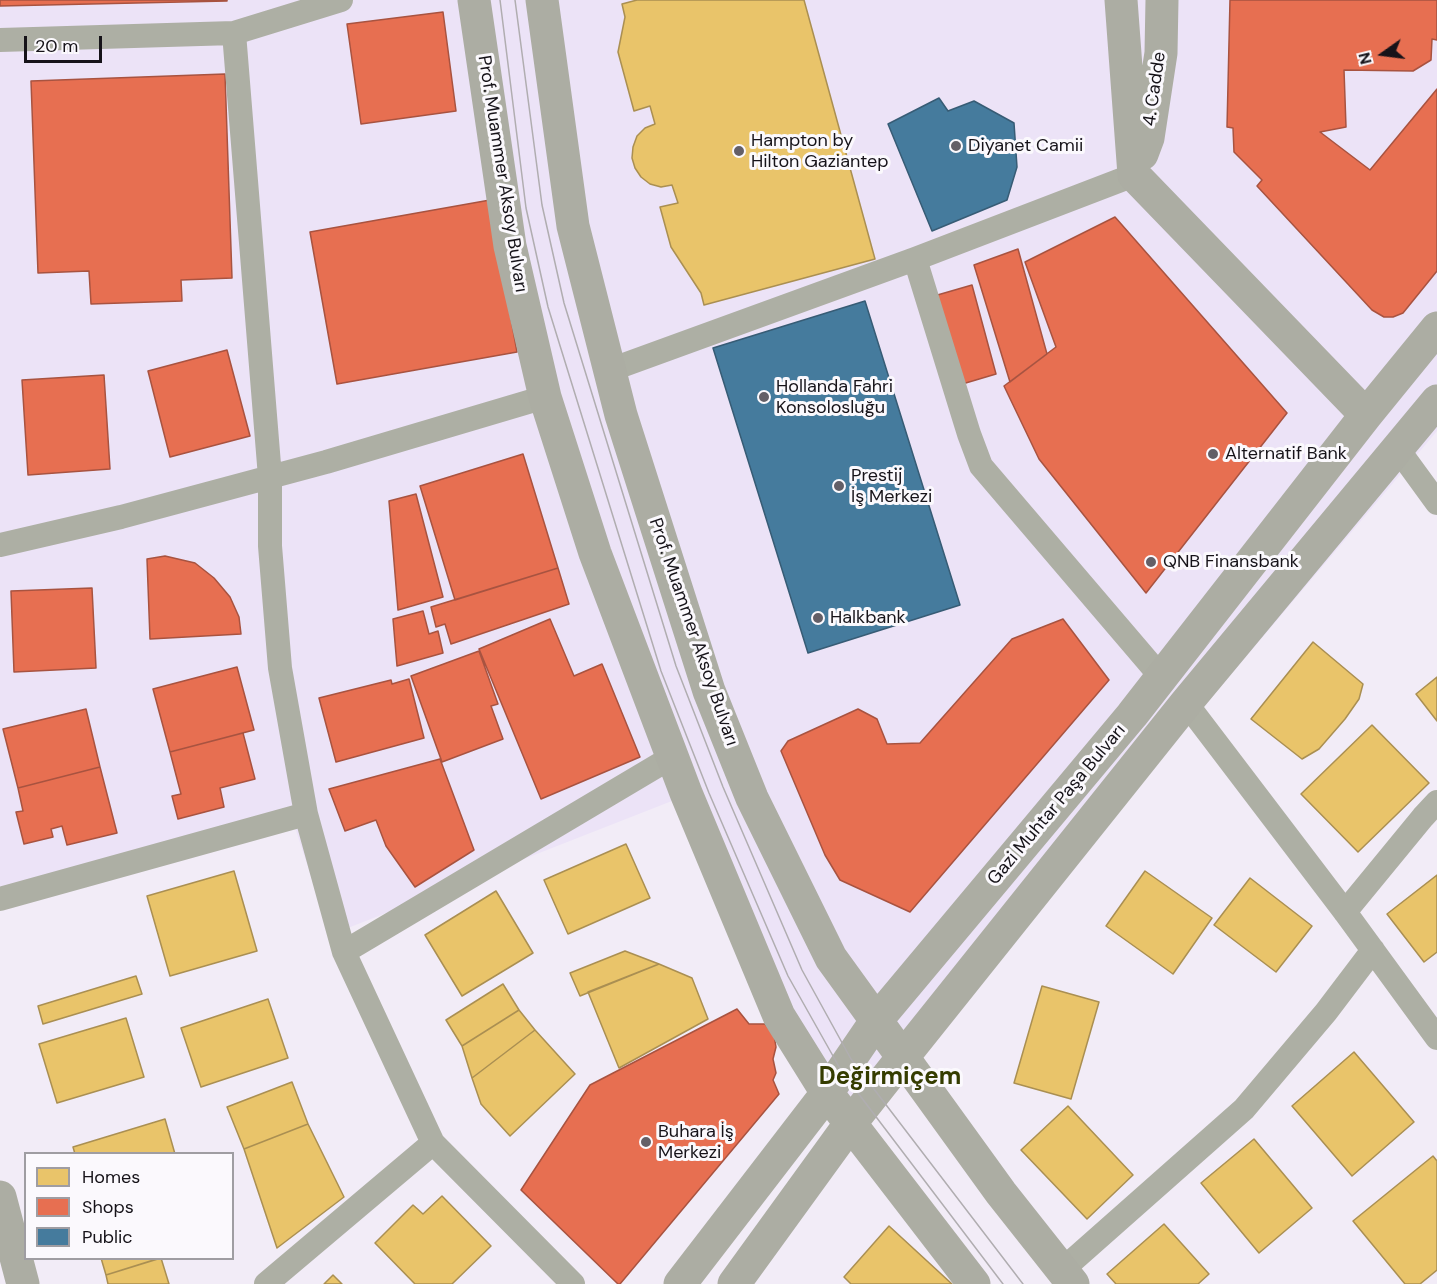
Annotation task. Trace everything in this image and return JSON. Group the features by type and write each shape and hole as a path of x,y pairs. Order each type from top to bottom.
{"main road":[{"name":"Prof. Muammer Aksoy Bulvarı","path":"474,0 510,246 545,396 595,554 672,757 779,1017 827,1093 974,1284"},
{"name":"Prof. Muammer Aksoy Bulvarı","path":"542,0 573,225 621,415 709,691 752,798 831,958 1001,1192 1067,1277"},
{"path":"1120,0 1134,175 1366,416"},
{"name":"4. Cadde","path":"1134,175 1148,138 1161,53 1162,0"},
{"name":"Gazi Muhtar Paşa Bulvarı","path":"680,1284 827,1093 876,1021 1162,678 1437,328"},
{"name":"Gazi Muhtar Paşa Bulvarı","path":"734,1284 850,1124 903,1057 1186,703 1437,401"},
{"path":"0,1197 23,1284"}],"street":[{"path":"0,40 234,33 341,0"},
{"path":"234,33 270,477 270,546 280,668 306,814 344,952 433,1143 573,1284"},
{"path":"610,370 915,259 1134,175"},
{"path":"915,259 981,466 1162,678"},
{"path":"0,545 121,517 270,477 545,396"},
{"path":"1397,448 1437,503"},
{"path":"1186,703 1345,912 1437,1038"},
{"path":"344,952 672,757"},
{"path":"1345,912 1437,802"},
{"path":"0,899 306,814"},
{"path":"1067,1277 1244,1109 1326,1012 1373,950"},
{"path":"266,1284 433,1143"}],"shaded area":[{"path":"0,0 1437,0 1437,431 850,1125 677,799 330,935 289,809 0,903"}],"building: Homes":[{"name":"Hampton by Hilton Gaziantep","path":"637,0 804,0 875,259 704,305 701,293 671,247 660,207 678,203 672,185 661,187 650,184 641,177 632,158 637,136 645,128 655,124 650,106 634,111 618,52 625,17 622,4"},
{"path":"1313,642 1363,684 1359,699 1345,719 1319,749 1302,759 1251,719"},
{"path":"1437,677 1437,721 1416,694"},
{"path":"1372,725 1429,783 1358,852 1301,794"},
{"path":"626,844 650,898 568,934 544,880"},
{"path":"234,871 257,951 170,976 147,896"},
{"path":"1145,871 1212,918 1173,974 1106,926"},
{"path":"1437,875 1437,952 1424,962 1387,914"},
{"path":"1250,878 1312,926 1276,972 1214,925"},
{"path":"496,891 533,953 462,996 425,935"},
{"path":"625,951 659,964 580,996 570,973"},
{"path":"659,964 692,978 708,1019 619,1068 588,992"},
{"path":"136,976 142,994 43,1024 38,1006"},
{"path":"503,984 519,1010 462,1046 446,1020"},
{"path":"1042,986 1099,1002 1071,1099 1014,1083"},
{"path":"268,999 288,1058 201,1087 181,1028"},
{"path":"519,1010 535,1030 472,1078 462,1046"},
{"path":"126,1018 144,1077 57,1103 39,1044"},
{"path":"535,1030 575,1074 510,1136 481,1104 472,1078"},
{"path":"1354,1052 1414,1122 1352,1176 1292,1106"},
{"path":"292,1082 308,1124 244,1149 227,1107"},
{"path":"1068,1106 1133,1175 1087,1219 1021,1150"},
{"path":"165,1119 174,1152 74,1152 73,1147"},
{"path":"308,1124 344,1197 277,1248 244,1149"},
{"path":"1254,1139 1312,1208 1259,1253 1201,1183"},
{"path":"1433,1156 1437,1161 1437,1270 1420,1284 1405,1284 1353,1221"},
{"path":"442,1196 491,1246 452,1284 415,1284 375,1243 413,1205 423,1214"},
{"path":"1164,1224 1209,1274 1198,1284 1116,1284 1107,1274"},
{"path":"889,1226 952,1284 851,1284 844,1277"},
{"path":"102,1260 154,1260 106,1275"},
{"path":"155,1260 162,1260 169,1284 108,1284 106,1275"},
{"path":"333,1275 342,1284 324,1284"}],"building: Shops":[{"path":"0,0 227,0 227,1 0,6"},
{"path":"1230,0 1437,0 1437,40 1432,39 1431,60 1413,71 1344,70 1346,127 1320,132 1370,170 1437,89 1437,271 1403,313 1393,317 1384,317 1372,310 1257,186 1262,180 1234,152 1233,128 1227,127"},
{"path":"443,12 456,111 361,124 347,24"},
{"path":"225,74 232,278 181,280 182,301 91,304 89,271 38,273 31,81"},
{"path":"490,200 517,352 337,384 310,232"},
{"path":"1115,217 1287,413 1146,593 1039,459 1004,386 1056,347 1025,262"},
{"path":"1018,249 1047,354 1010,382 974,265"},
{"path":"972,285 996,374 959,385 934,296"},
{"path":"227,350 250,436 170,457 148,371"},
{"path":"104,375 110,469 28,475 22,380"},
{"path":"523,454 558,568 455,600 420,486"},
{"path":"416,494 443,597 398,610 389,501"},
{"path":"165,556 195,563 214,578 230,597 239,617 241,634 150,639 147,559"},
{"path":"558,568 569,604 451,644 445,624 436,627 431,607"},
{"path":"92,588 96,668 14,672 11,591"},
{"path":"423,611 429,634 438,631 443,653 397,666 393,619"},
{"path":"550,619 574,676 602,664 640,757 541,799 479,649"},
{"path":"1063,619 1109,680 910,912 840,880 825,855 781,751 788,741 858,709 877,719 887,744 920,743 1012,639"},
{"path":"479,651 498,704 491,706 503,739 442,762 411,676"},
{"path":"237,667 254,730 170,752 153,689"},
{"path":"409,679 424,738 336,762 319,698 391,680 392,684"},
{"path":"86,709 100,767 18,788 3,729"},
{"path":"243,733 255,779 220,788 224,807 178,819 172,796 181,794 170,752"},
{"path":"440,759 474,850 415,887 386,846 376,820 345,831 329,789"},
{"path":"100,767 117,833 67,845 62,826 51,829 53,837 24,844 16,812 23,811 18,788"},
{"name":"Buhara İş Merkezi","path":"737,1009 749,1024 765,1024 774,1035 776,1047 773,1059 776,1073 773,1080 779,1094 618,1284 521,1190 590,1085"}],"building: Public":[{"name":"Diyanet Camii","path":"939,98 948,111 974,101 1014,123 1017,167 1007,200 932,231 888,124"},
{"name":"Prestij İş Merkezi","path":"865,301 960,605 808,653 713,348"}],"tram line":[{"path":"500,0 526,208 548,307 661,671 709,793 788,976 842,1072 1003,1284"},
{"path":"515,0 542,205 564,303 676,666 723,787 802,970 851,1059 1023,1284"}],"place":[{"name":"Diyanet Camii","path":"956,146"},
{"name":"Hampton by Hilton Gaziantep","path":"739,151"},
{"name":"Hollanda Fahri Konsolosluğu","path":"764,397"},
{"name":"Alternatif Bank","path":"1213,454"},
{"name":"Prestij İş Merkezi","path":"839,486"},
{"name":"QNB Finansbank","path":"1151,562"},
{"name":"Halkbank","path":"818,618"},
{"name":"Buhara İş Merkezi","path":"646,1142"}],"district":[{"name":"Değirmiçem","path":"890,1078"}]}
